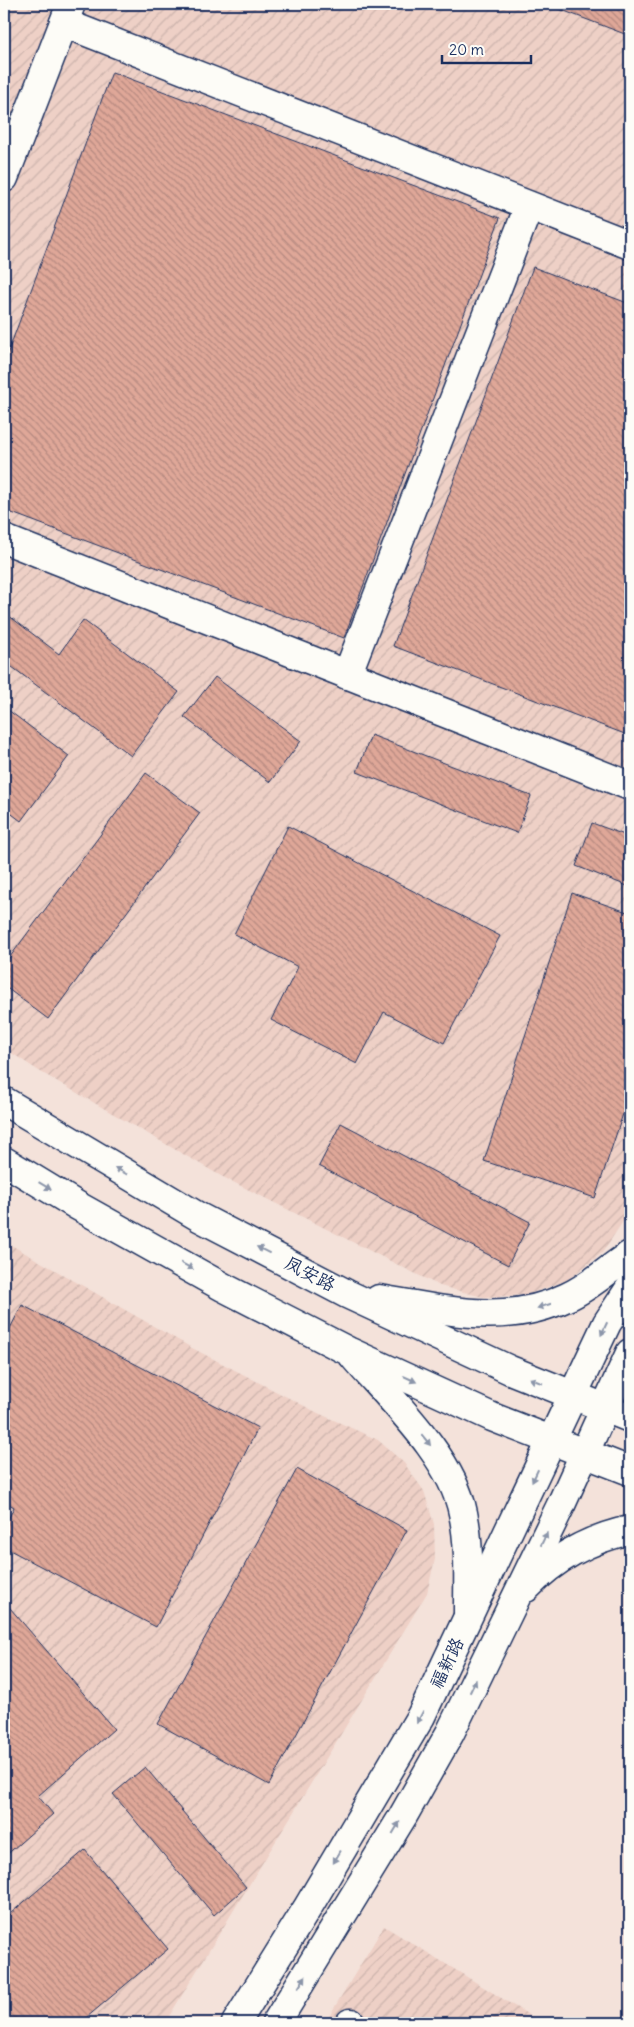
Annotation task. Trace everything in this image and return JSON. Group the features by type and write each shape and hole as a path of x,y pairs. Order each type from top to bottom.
{"street":[{"path":"4,178 68,13 529,206 630,245"},
{"path":"347,675 529,206"},
{"path":"4,539 630,786"},
{"name":"凤安路","path":"4,1102 199,1217 347,1294 510,1370 630,1418"},
{"path":"4,1161 78,1206 223,1287 348,1350 492,1417 630,1471"},
{"path":"347,1294 476,1314 500,1315 523,1312 568,1297 630,1254"},
{"name":"福新路","path":"236,2023 308,1907 421,1716 607,1323 630,1288"},
{"path":"348,1350 428,1442 443,1463 455,1486 463,1511 467,1536 468,1618"},
{"name":"福新路","path":"276,2023 403,1816 450,1734 630,1353"},
{"path":"501,1628 527,1588 543,1571 562,1556 608,1535 630,1530"}],"shaded area":[{"path":"4,4 630,4 630,1206 626,1217 602,1253 567,1280 526,1295 483,1297 440,1286 221,1176 39,1071 4,1048"},
{"path":"4,1241 192,1348 318,1413 378,1440 404,1463 424,1491 434,1524 435,1559 427,1593 165,2023 4,2023"},
{"path":"384,1926 542,2023 325,2023"}],"building":[{"path":"546,4 630,4 630,36"},
{"path":"112,72 500,218 344,638 4,510 4,363"},
{"path":"533,267 630,304 630,736 393,646"},
{"path":"4,612 59,654 83,620 179,692 131,756 4,661"},
{"path":"215,677 301,741 270,782 184,717"},
{"path":"4,707 69,756 21,821 4,808"},
{"path":"371,735 531,796 517,833 357,772"},
{"path":"146,773 200,813 48,1019 4,986 4,965"},
{"path":"592,823 630,837 630,887 576,866"},
{"path":"288,826 500,936 444,1043 384,1012 357,1064 271,1020 298,967 234,934"},
{"path":"572,893 630,913 630,1093 595,1198 484,1161"},
{"path":"341,1123 530,1222 508,1265 319,1166"},
{"path":"22,1305 258,1428 156,1627 4,1547 4,1528 14,1507 4,1501 4,1340"},
{"path":"297,1469 407,1530 269,1785 158,1724"},
{"path":"4,1601 114,1729 38,1796 53,1814 4,1857"},
{"path":"145,1767 246,1887 214,1915 113,1794"},
{"path":"85,1850 168,1949 80,2023 4,2023 4,1919"}]}
